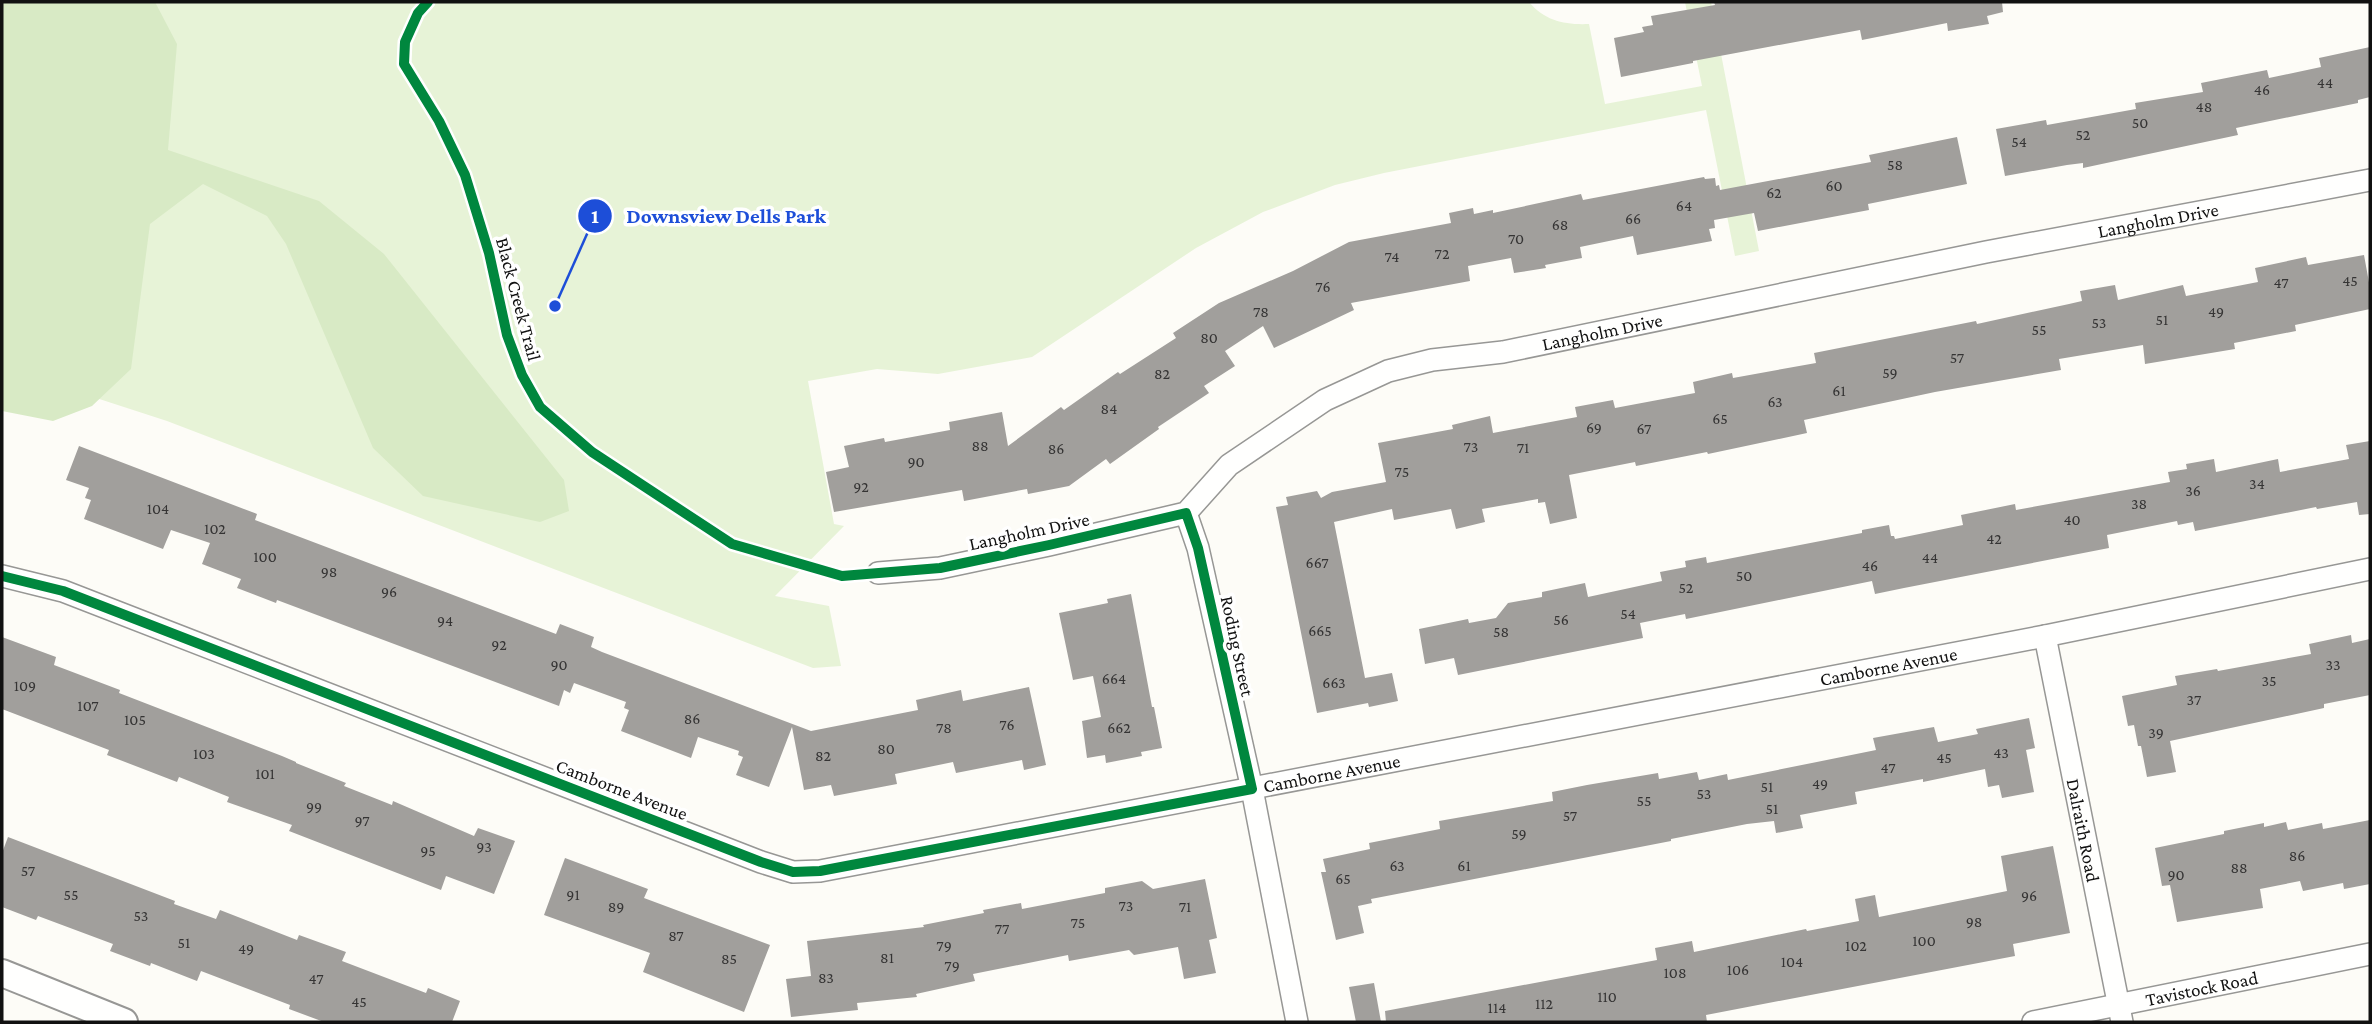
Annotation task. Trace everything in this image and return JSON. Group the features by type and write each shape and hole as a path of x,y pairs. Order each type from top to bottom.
{"street":[{"name":"Langholm Drive","path":"878,573 940,568 1186,513 1229,465 1325,400 1388,371 1432,360 1503,352 1973,254 2370,180"},
{"name":"Roding Street","path":"1186,513 1198,548 1252,789 1297,1022"},
{"name":"Camborne Avenue","path":"2,576 63,591 748,857 793,872 821,871 1252,789 2045,636 2370,569"},
{"name":"Dalraith Road","path":"2045,636 2120,1014"},
{"name":"Tavistock Road","path":"2033,1022 2120,1014 2370,954"},
{"path":"2,973 124,1022"}],"green space":[{"path":"2,2 1529,2 1549,18 1572,24 1589,24 1605,104 1702,86 1685,2 1711,2 1759,251 1735,256 1706,110 1335,185 1263,212 1196,248 1032,357 938,374 877,369 808,381 834,524 844,526 775,596 829,606 841,666 813,668 167,421 87,395"},
{"path":"2,2 155,2 177,44 168,150 319,201 384,254 564,480 569,511 540,522 423,496 373,448 286,244 267,216 203,184 150,224 131,369 92,406 53,421 2,411"}],"building":[{"path":"1714,2 2002,2 2003,12 1987,16 1989,24 1948,31 1947,23 1862,40 1860,30 1621,77 1614,38 1644,32 1642,27 1653,25 1651,16 1715,5"},
{"path":"2370,47 2370,97 2358,100 2358,103 2236,128 2238,135 2083,168 2083,163 2005,176 1996,129 2046,120 2047,125 2136,109 2135,103 2203,92 2201,83 2267,70 2269,78 2321,67 2319,58"},
{"path":"1957,137 1967,184 1868,204 1869,210 1758,231 1754,213 1714,220 1715,228 1709,229 1712,241 1637,255 1633,236 1580,247 1582,258 1545,265 1546,268 1514,273 1511,258 1468,266 1470,281 1351,303 1354,310 1274,348 1263,326 1225,351 1235,366 1204,386 1209,393 1110,464 1106,459 1069,486 1028,494 1027,489 964,501 962,490 834,512 826,472 849,467 844,446 884,438 885,442 950,430 949,422 1002,412 1008,446 1061,407 1064,410 1118,372 1120,374 1176,338 1173,333 1219,303 1293,271 1349,242 1451,223 1449,213 1473,208 1474,214 1493,210 1493,213 1581,194 1583,200 1704,177 1715,178 1716,186 1719,185 1720,190 1871,162 1869,155"},
{"path":"2364,255 2370,288 2370,309 2295,325 2296,331 2234,343 2235,349 2145,364 2143,345 2059,359 2061,370 1935,392 1804,420 1807,433 1708,454 1707,452 1636,466 1635,462 1569,475 1577,518 1550,524 1545,502 1538,503 1538,499 1482,509 1485,522 1456,529 1451,509 1394,520 1392,509 1334,522 1365,678 1392,673 1398,701 1369,707 1368,703 1317,713 1276,507 1288,505 1286,497 1317,491 1321,498 1332,492 1386,482 1378,443 1453,429 1452,425 1490,416 1493,433 1577,417 1575,407 1613,400 1615,408 1695,393 1693,382 1732,373 1733,378 1816,363 1814,353 1976,321 1977,324 2082,301 2080,291 2115,285 2118,300 2183,285 2186,296 2258,282 2255,268 2306,257 2308,265"},
{"path":"2370,441 2370,514 2359,515 2357,502 2317,509 2316,507 2195,531 2193,522 2178,525 2177,521 2107,535 2109,548 1875,594 1872,581 1686,619 1685,614 1640,623 1643,638 1458,675 1454,658 1425,664 1419,629 1468,619 1469,623 1496,618 1508,603 1542,597 1542,592 1585,583 1588,597 1662,581 1660,572 1686,567 1685,561 1706,557 1707,563 1862,533 1862,530 1889,525 1891,536 1895,539 1963,525 1961,515 2015,504 2016,510 2170,482 2168,472 2187,469 2186,464 2214,459 2216,472 2278,459 2280,472 2349,459 2346,445"},
{"path":"79,446 257,514 255,520 556,634 560,624 594,637 591,647 602,652 811,731 918,710 916,700 961,690 963,701 1029,687 1046,765 1024,770 1022,760 956,773 953,762 895,774 897,784 834,796 831,785 804,790 792,727 769,787 736,775 743,757 738,755 739,751 698,737 691,758 621,731 629,710 624,708 626,702 574,683 570,693 564,690 559,706 277,600 276,603 237,588 241,579 202,564 210,543 171,530 163,549 84,519 91,500 85,498 89,488 66,480"},
{"path":"1131,594 1162,748 1141,752 1142,756 1106,763 1105,755 1087,758 1082,721 1101,717 1093,676 1073,680 1059,613 1108,603 1107,599"},
{"path":"2351,635 2352,643 2370,639 2370,695 2324,704 2324,708 2170,741 2176,772 2147,777 2141,746 2138,746 2134,725 2128,726 2122,696 2177,685 2175,676 2311,654 2309,644"},
{"path":"2,637 56,657 54,665 282,756 346,783 344,786 392,805 393,801 474,836 478,828 515,841 494,894 446,876 441,890 289,831 292,825 227,802 229,797 179,777 177,782 107,755 109,750 2,709"},
{"path":"2029,718 2035,748 2026,750 2034,792 2002,798 1999,785 1988,787 1985,769 1855,792 1857,804 1800,815 1803,828 1776,833 1774,821 1747,824 1371,899 1372,903 1358,906 1364,933 1336,940 1321,872 1326,872 1323,859 1370,849 1369,843 1440,829 1439,821 1553,801 1552,792 1587,785 1658,773 1659,779 1697,772 1699,780 1727,774 1728,780 1876,750 1873,738 1934,727 1938,742 1978,734 1976,729"},
{"path":"2370,820 2370,884 2344,889 2343,883 2303,891 2300,881 2260,889 2263,908 2177,922 2170,885 2162,886 2155,848 2264,823 2264,827 2286,822 2288,830 2322,823 2323,829"},
{"path":"8,837 216,919 220,910 297,940 299,935 346,952 342,961 426,993 428,988 460,1001 452,1022 324,1022 289,1009 290,1005 201,971 197,981 151,963 150,966 110,951 113,944 38,916 36,920 2,907 2,853"},
{"path":"2053,846 2070,933 2013,944 2015,956 1706,1015 1707,1022 1386,1022 1385,1011 1657,960 1655,948 1692,941 1694,952 1859,921 1855,899 1875,895 1879,917 2007,891 2001,856"},
{"path":"565,858 648,889 644,898 770,945 744,1012 643,972 650,953 544,915"},
{"path":"1205,879 1217,938 1209,940 1216,973 1184,979 1178,947 1134,955 1129,950 1069,961 1068,955 973,974 975,981 916,994 917,997 857,1003 858,1010 791,1017 786,979 811,976 807,941 924,927 923,925 984,913 983,910 1021,903 1022,909 1105,893 1105,888 1142,881 1153,889"},
{"path":"1374,983 1381,1022 1356,1022 1349,987"}],"cycle path":[{"name":"Black Creek Trail","path":"2,576 63,591 761,862 793,872 820,871 1252,789 1198,548 1186,513 940,568 842,576 732,544 592,452 540,407 522,375 507,335 489,253 465,175 439,121 404,64 405,42 418,13 428,2"}],"place":[{"name":"Downsview Dells Park","path":"555,306"}]}
